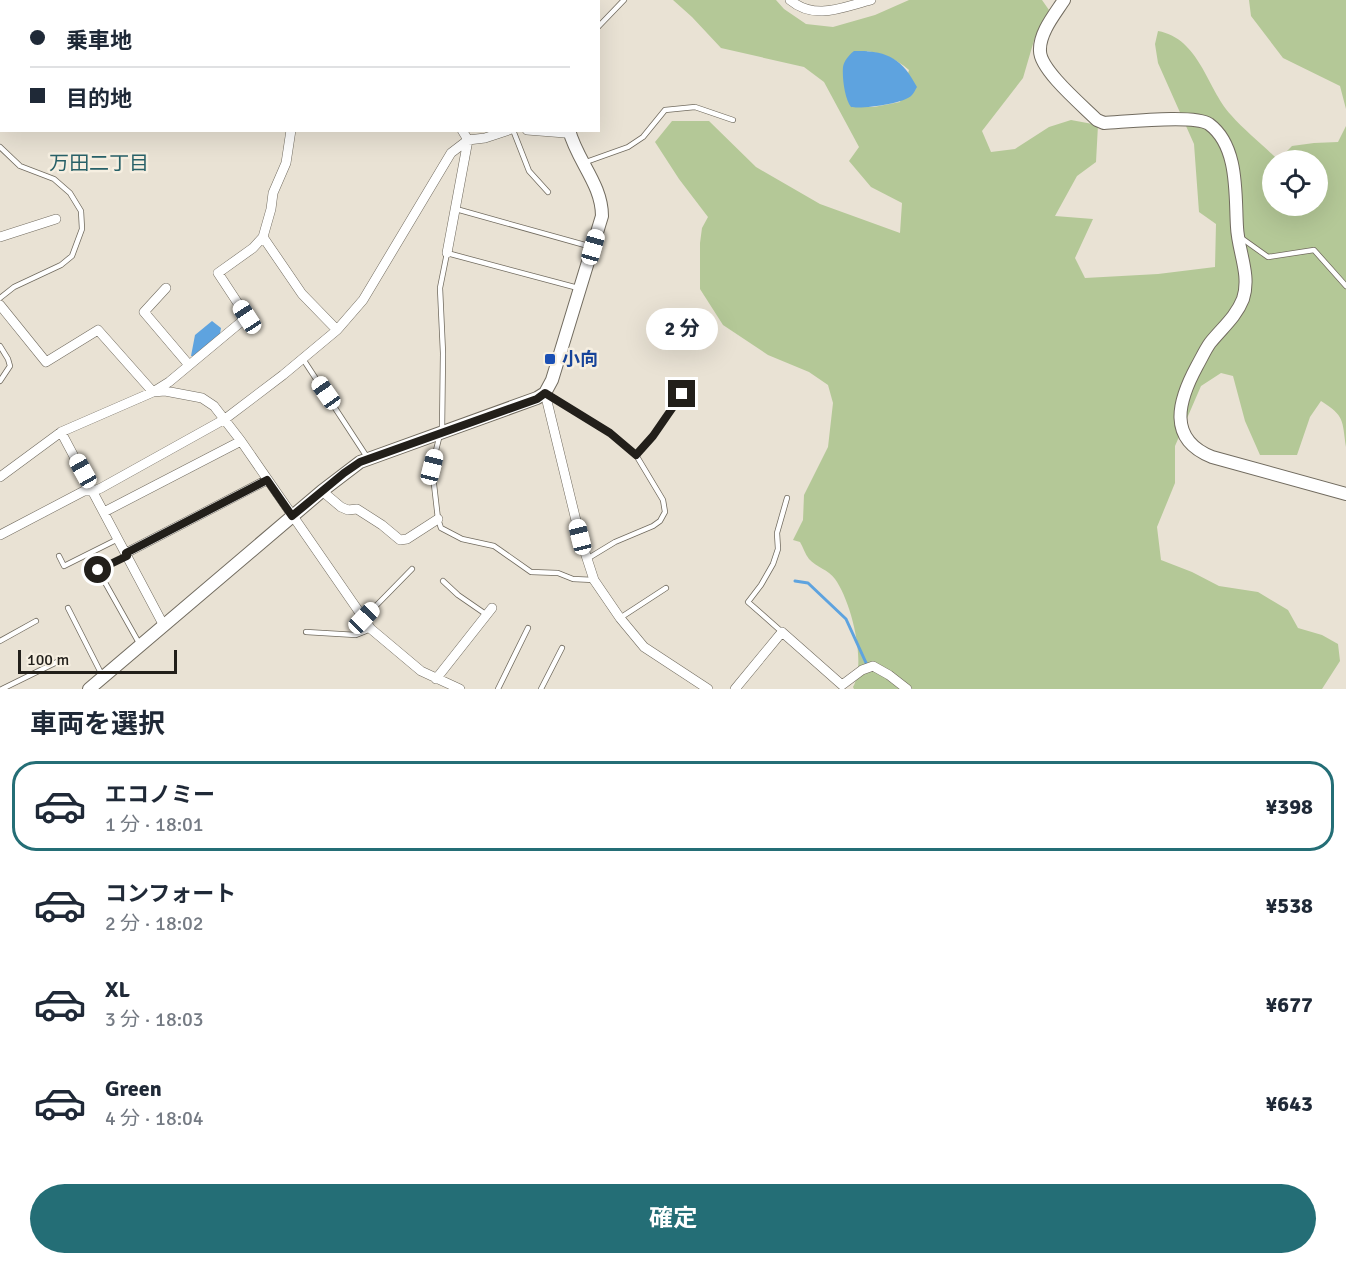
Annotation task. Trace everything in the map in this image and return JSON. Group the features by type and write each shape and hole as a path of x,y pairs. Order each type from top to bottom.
{"street":[{"path":"790,0 812,12 823,12 871,0"},
{"path":"1064,0 1043,38 1040,51 1043,62 1097,120 1104,123 1183,119 1208,123 1228,149 1233,171 1238,235 1246,280 1244,296 1238,310 1209,344 1189,380 1180,405 1179,419 1185,436 1197,450 1212,458 1346,494"},
{"path":"0,477 61,432 153,392 247,317 218,273 253,248 263,237 273,194 286,163 291,132"},
{"path":"447,253 468,140 463,132"},
{"path":"0,536 84,491 94,491 225,419 303,359 337,330 363,300 451,153 468,140 504,132"},
{"path":"551,132 566,132"},
{"path":"89,689 344,473 369,459 537,399 545,393 552,380 602,216 602,203 597,189 574,146 569,132"},
{"path":"0,237 56,219"},
{"path":"263,237 302,294 337,330"},
{"path":"166,288 144,312 189,365"},
{"path":"0,305 46,362 98,330 153,392"},
{"path":"153,392 165,391 202,398 214,406 241,441 371,629 421,671 460,689"},
{"path":"545,393 594,580 620,618 644,647 708,689"},
{"path":"61,432 164,626"},
{"path":"104,512 241,441"},
{"path":"126,554 267,480"},
{"path":"322,491 341,507 348,510 357,509 400,540 407,539 438,519"},
{"path":"436,679 490,611"},
{"path":"735,689 782,632 844,687 862,669 873,666 890,675 907,689"}],"lane":[{"path":"600,25 624,0"},
{"path":"583,163 636,142 643,137 665,110 695,108 733,120"},
{"path":"512,132 529,171 548,192"},
{"path":"0,147 20,166 54,179 70,193 81,211 82,229 72,256 61,265 14,287 0,298"},
{"path":"456,209 593,247"},
{"path":"1238,235 1268,257 1314,250 1346,286"},
{"path":"581,288 447,253 440,288 443,353 441,433 432,467 441,528 462,539 495,546 531,572 558,573 573,579 594,580"},
{"path":"0,346 10,366 0,381"},
{"path":"303,359 369,459"},
{"path":"545,393 610,433 636,455 663,500 665,512 660,521 615,542 587,559"},
{"path":"636,455 653,436 682,394"},
{"path":"782,632 748,602 773,564 778,549 777,533 788,498"},
{"path":"59,556 64,566 118,539"},
{"path":"126,554 98,570 140,646"},
{"path":"364,618 412,569"},
{"path":"443,581 458,595 490,611"},
{"path":"620,618 666,588"},
{"path":"68,608 103,678"},
{"path":"0,641 36,621"},
{"path":"498,689 528,628"},
{"path":"306,632 356,635 371,629"},
{"path":"542,689 562,648"},
{"path":"2,689 59,661"}],"green space":[{"path":"673,0 776,0 784,9 806,24 833,27 875,15 909,0 1042,0 1049,10 1035,37 1023,78 982,131 991,152 1015,149 1049,127 1071,120 1098,125 1096,162 1077,176 1055,216 1093,219 1075,258 1085,278 1158,274 1215,267 1216,224 1199,212 1194,144 1158,63 1155,44 1158,31 1184,44 1201,66 1222,104 1242,127 1267,150 1262,150 1262,216 1328,216 1328,150 1288,150 1292,146 1338,142 1346,126 1346,447 1341,420 1321,401 1310,417 1297,455 1260,455 1245,421 1233,376 1221,373 1201,386 1175,446 1175,483 1157,527 1161,560 1219,586 1258,592 1288,610 1298,628 1322,635 1338,644 1340,661 1322,689 854,689 858,648 847,602 832,576 812,562 800,542 793,540 803,520 804,495 828,447 833,403 828,385 809,372 768,355 723,325 700,289 700,243 702,228 708,217 655,142 672,121 709,121 756,167 820,204 900,233 902,203 871,187 849,161 859,147 824,82 804,67 721,48","holes":["867,51 899,62 909,70 900,102 874,107 852,107"]},
{"path":"1249,0 1346,0 1346,109 1340,86 1283,58 1251,16"}],"water":[{"path":"854,51 875,52 892,58 905,69 917,87 908,98 901,101 851,107 844,88 843,67 847,58"},
{"path":"212,321 221,328 220,334 191,356 195,335"}],"waterway":[{"path":"795,581 808,583 846,619 867,665"}],"place":[{"name":"小向","path":"550,359"}],"district":[{"name":"万田二丁目","path":"99,163"}],"route":[{"path":"98,570 127,556 126,553 267,480 292,516 360,462 537,399 545,393 610,433 636,455 653,436 682,394"}]}
